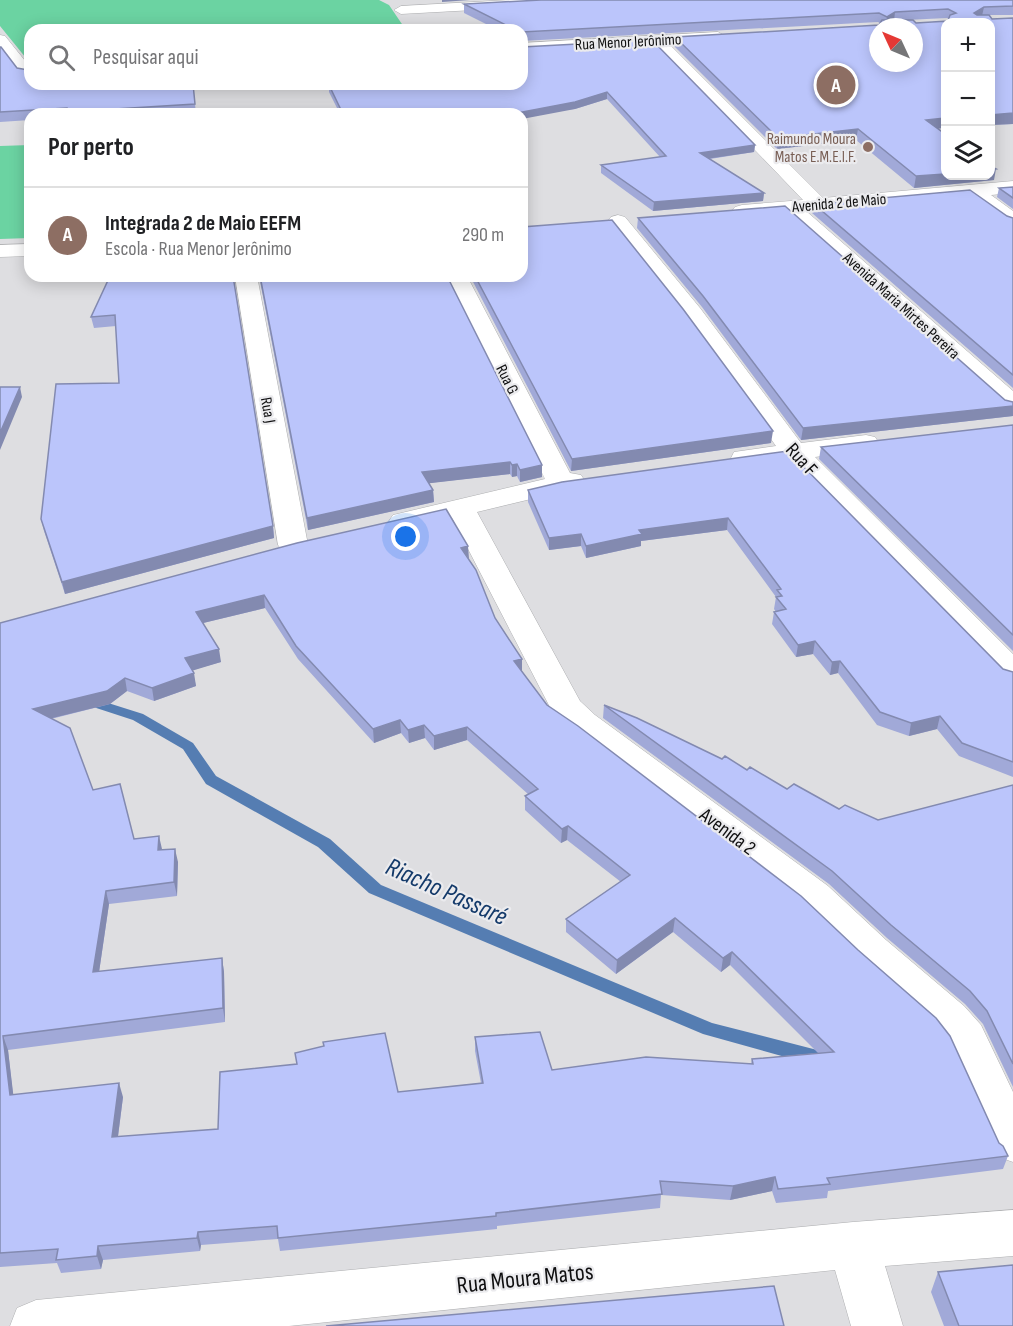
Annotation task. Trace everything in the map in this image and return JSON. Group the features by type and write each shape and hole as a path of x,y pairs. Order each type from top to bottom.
{"street":[{"path":"395,6 476,0"},
{"path":"395,6 586,0"},
{"path":"395,6 410,23"},
{"name":"Rua Menor Jerônimo","path":"528,47 738,35"},
{"path":"0,39 24,67"},
{"path":"656,39 817,203"},
{"path":"9,74 24,73"},
{"name":"Avenida 2 de Maio","path":"721,213 1013,188"},
{"path":"972,190 1013,220"},
{"name":"Avenida Maria Mirtes Pereira","path":"790,207 1009,419"},
{"name":"Rua F","path":"618,221 692,313 793,451 1013,673"},
{"path":"0,251 24,250"},
{"name":"Rua J","path":"247,282 293,545"},
{"name":"Rua G","path":"459,282 561,483"},
{"path":"722,461 894,440"},
{"path":"382,525 561,483 594,478"},
{"name":"Avenida 2","path":"461,508 566,707 583,723 814,897 871,951 949,1018 965,1038 984,1074 1013,1142"},
{"name":"Rua Moura Matos","path":"36,1326 853,1245 1013,1233"},
{"path":"853,1245 877,1326"}],"green space":[{"path":"0,0 379,0 389,5 402,24 24,24 24,56 0,26"},
{"path":"24,145 24,238 0,239 0,146"}],"building":[{"path":"541,0 1013,0 1013,6 984,7 974,13 989,15 991,18 949,18 950,15 956,13 948,9 895,12 887,17 879,13 528,32 528,24 504,24 464,4"},
{"path":"1013,18 1013,113 995,115 995,19"},
{"path":"941,21 941,118 926,120 941,131 941,174 916,176 858,129 778,138 675,37 869,26 869,72 923,72 923,23"},
{"path":"652,40 755,145 700,153 764,193 654,202 601,165 666,156 607,92 575,102 528,111 528,108 340,108 331,90 528,90 528,47"},
{"path":"0,47 17,68 24,69 24,90 194,90 195,104 131,108 24,108 24,111 0,112"},
{"path":"1013,187 1013,198 999,188"},
{"path":"970,190 1013,218 1013,375 814,204"},
{"path":"785,206 1005,400 1013,402 1013,406 803,428 703,296 638,218"},
{"path":"612,220 683,309 773,431 572,459 478,282 528,282 528,227"},
{"path":"107,282 234,282 273,526 62,582 41,519 56,384 119,383 115,315 91,317"},
{"path":"261,282 450,282 542,465 520,470 517,464 512,465 510,462 422,472 433,490 307,518"},
{"path":"0,387 20,387 0,433"},
{"path":"1013,425 1013,635 821,447"},
{"path":"788,451 1003,669 1013,672 1013,762 962,743 940,716 911,723 880,712 840,661 832,662 815,641 798,645 774,612 786,609 776,597 782,596 777,590 781,589 728,518 639,530 642,534 586,546 581,534 549,538 528,490 562,482"},
{"path":"446,509 468,546 461,548 476,570 495,618 522,659 514,661 547,705 578,726 801,896 858,950 936,1018 950,1036 999,1143 1008,1156 827,1178 830,1184 778,1189 775,1177 733,1186 660,1181 662,1194 496,1213 496,1216 278,1238 277,1226 198,1232 197,1238 98,1246 97,1256 56,1260 58,1249 0,1253 0,623 297,543","holes":["264,595 296,646 373,729 400,720 408,730 424,725 434,736 467,727 538,789 525,796 562,829 568,826 630,875 566,919 617,960 675,918 723,958 732,952 834,1052 752,1059 753,1064 646,1057 552,1070 540,1032 475,1037 483,1083 398,1092 385,1033 323,1042 324,1046 295,1053 297,1064 220,1072 218,1129 112,1137 119,1083 10,1095 3,1036 223,1008 222,958 93,972 106,891 174,882 175,849 158,850 159,836 134,839 120,784 93,790 70,728 33,709 107,691 125,678 152,688 194,673 185,658 219,649 196,612"]},
{"path":"604,705 637,718 722,759 725,756 747,770 750,767 787,789 794,784 839,809 845,805 878,820 1013,785 1013,1064 987,1011 970,991 891,925 832,871"},
{"path":"1013,1265 1013,1326 959,1326 938,1272"},
{"path":"774,1286 784,1326 326,1326"}],"waterway":[{"name":"Riacho Passaré","path":"86,700 138,717 188,746 211,780 324,843 375,889 709,1029 821,1059"}],"place":[{"name":"Integrada 2 de Maio EEFM","path":"836,85"},
{"name":"Raimundo Moura Matos E.M.E.I.F.","path":"868,147"}]}
